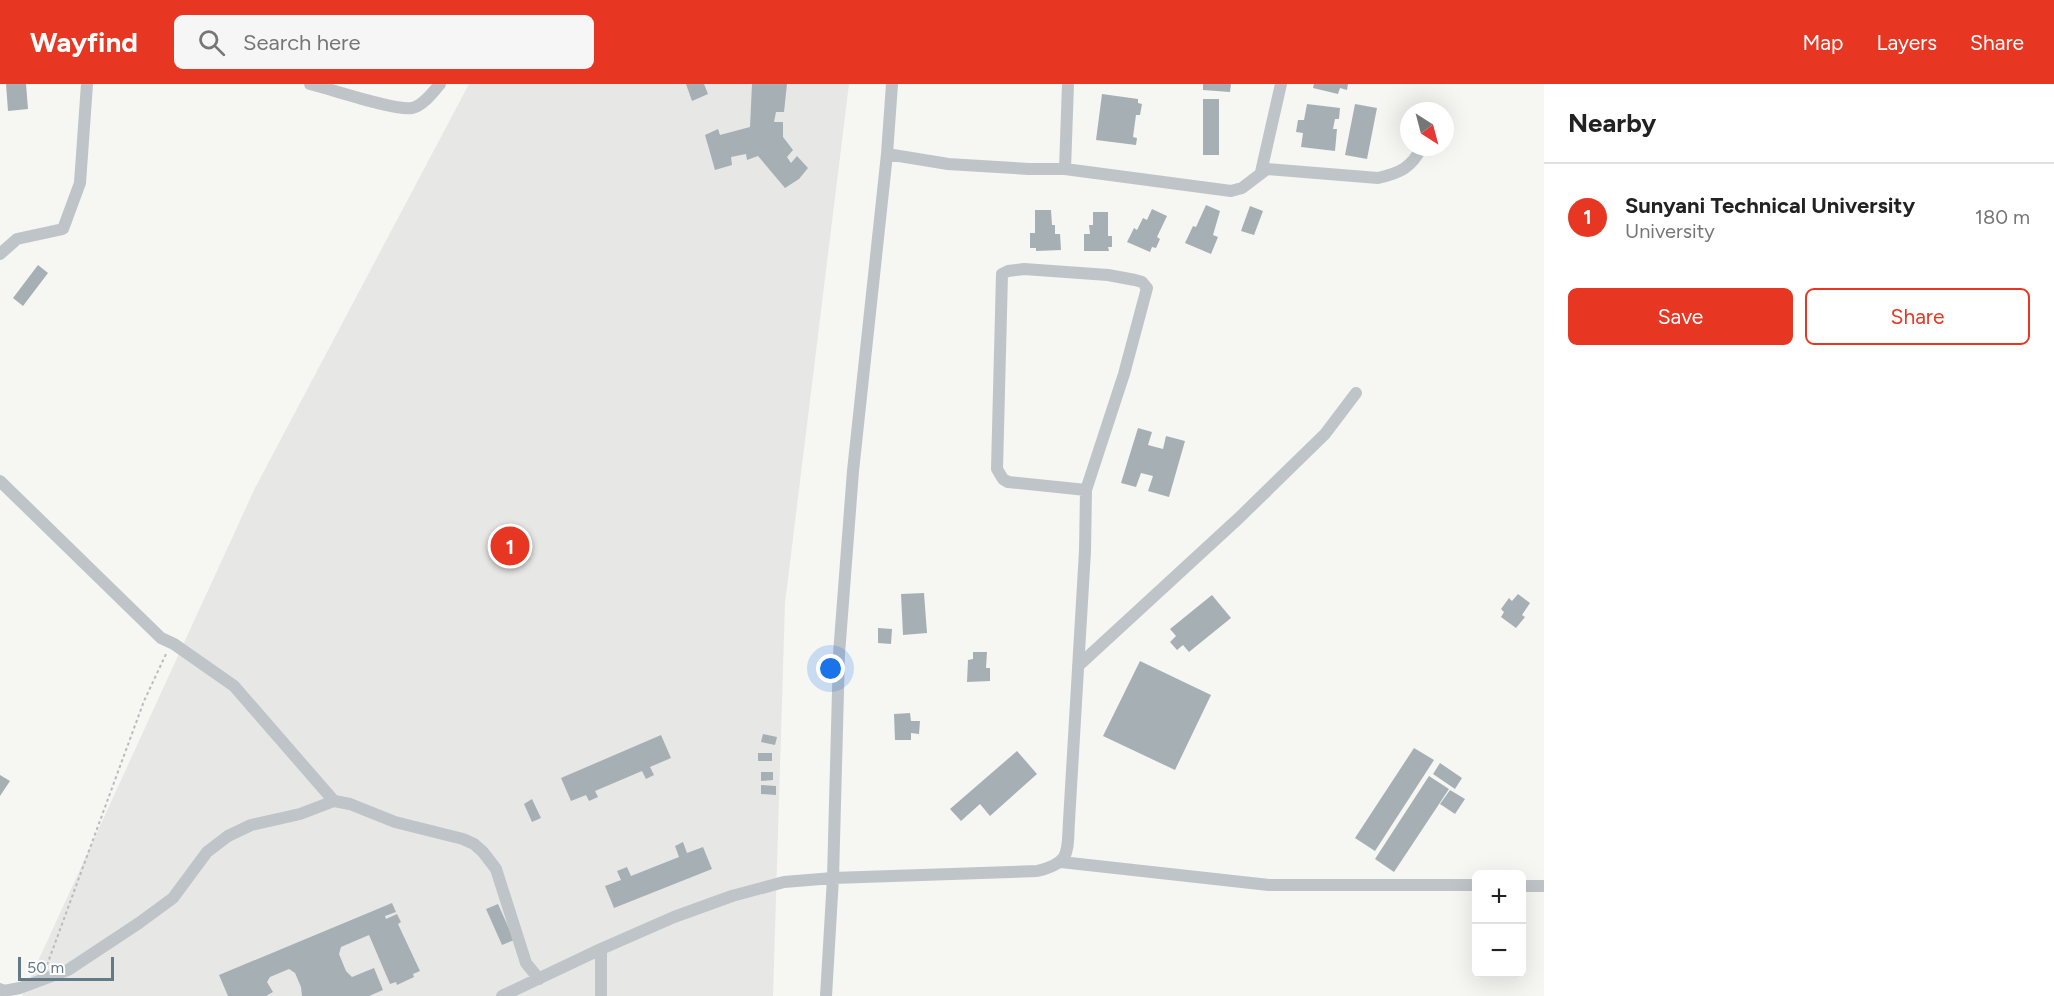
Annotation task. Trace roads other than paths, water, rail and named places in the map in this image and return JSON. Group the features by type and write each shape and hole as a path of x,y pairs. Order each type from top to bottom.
{"street":[{"path":"0,254 17,239 63,229 80,183 87,84"},
{"path":"310,84 395,107 413,108 426,99 440,84"},
{"path":"826,996 833,878 839,642 852,471 887,154 892,84"},
{"path":"1065,169 1068,84"},
{"path":"1261,172 1281,84"},
{"path":"887,154 948,164 1065,169 1232,191 1242,188 1267,169 1378,178 1394,174 1407,167 1417,156"},
{"path":"502,996 674,917 732,896 784,882 833,878 1037,871 1061,862 1066,853 1069,820 1086,490 1124,374 1147,288 1142,282 1136,280 1108,275 1033,269 1008,271 1002,274 997,469 1003,479 1008,482 1086,490"},
{"path":"1078,666 1224,532 1325,434 1356,393"},
{"path":"0,481 161,638 234,686 333,801"},
{"path":"0,989 4,991 20,988 68,970 173,898 207,852 228,836 251,825 300,814 333,801 350,804 395,822 463,839 474,844 496,869 526,963 539,979"},
{"path":"1061,862 1269,885 1472,885"},
{"path":"1526,886 1544,886"},
{"path":"601,949 601,996"}],"place":[{"name":"Sunyani Technical University","path":"510,546"}]}
